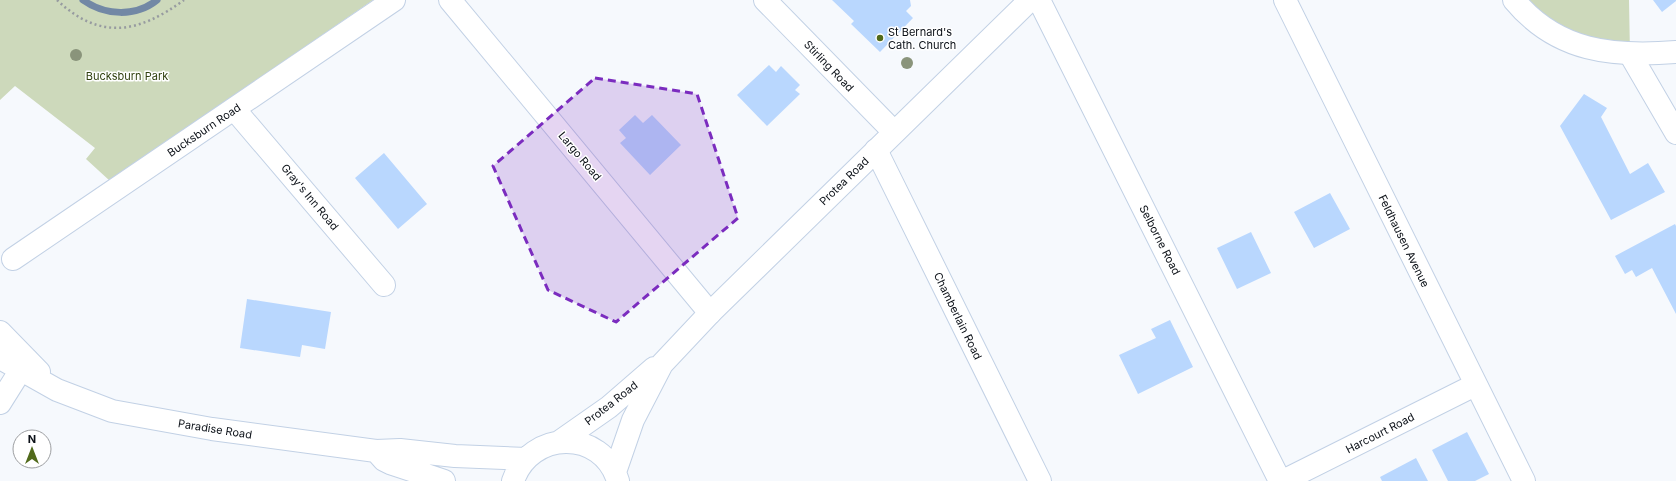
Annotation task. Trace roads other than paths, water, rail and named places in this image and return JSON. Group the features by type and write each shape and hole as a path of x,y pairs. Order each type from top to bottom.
{"street":[{"name":"Bucksburn Road","path":"13,259 235,110 394,0"},
{"name":"Largo Road","path":"450,0 710,313"},
{"name":"Stirling Road","path":"765,0 894,132"},
{"name":"Protea Road","path":"616,476 633,420 662,364 710,313 1030,0"},
{"name":"Selborne Road","path":"1039,0 1280,481"},
{"name":"Feldhausen Avenue","path":"1285,0 1524,481"},
{"path":"1514,0 1526,13 1542,26 1569,42 1599,51 1630,54 1676,52"},
{"path":"1630,54 1676,133"},
{"name":"Gray's Inn Road","path":"235,110 384,285"},
{"name":"Chamberlain Road","path":"876,150 1040,481"},
{"name":"Paradise Road","path":"0,332 23,364 57,390 112,411 212,429 376,451 400,450 455,456 526,459"},
{"name":"Paradise Road","path":"0,358 23,364"},
{"path":"0,403 23,364"},
{"name":"Protea Road","path":"560,442 610,408 656,367 662,364"},
{"name":"Harcourt Road","path":"1284,481 1475,385"},
{"path":"513,481 520,466 539,448 560,442 574,442 590,447 606,460 616,476"},
{"path":"376,451 384,460 390,463 444,481"}],"waterway":[{"path":"83,0 111,12 130,12 149,6 157,0"}],"place":[{"name":"St Bernard's Cath. Church","path":"880,38"}],"park label":[{"name":"Bucksburn Park","path":"127,76"}]}
